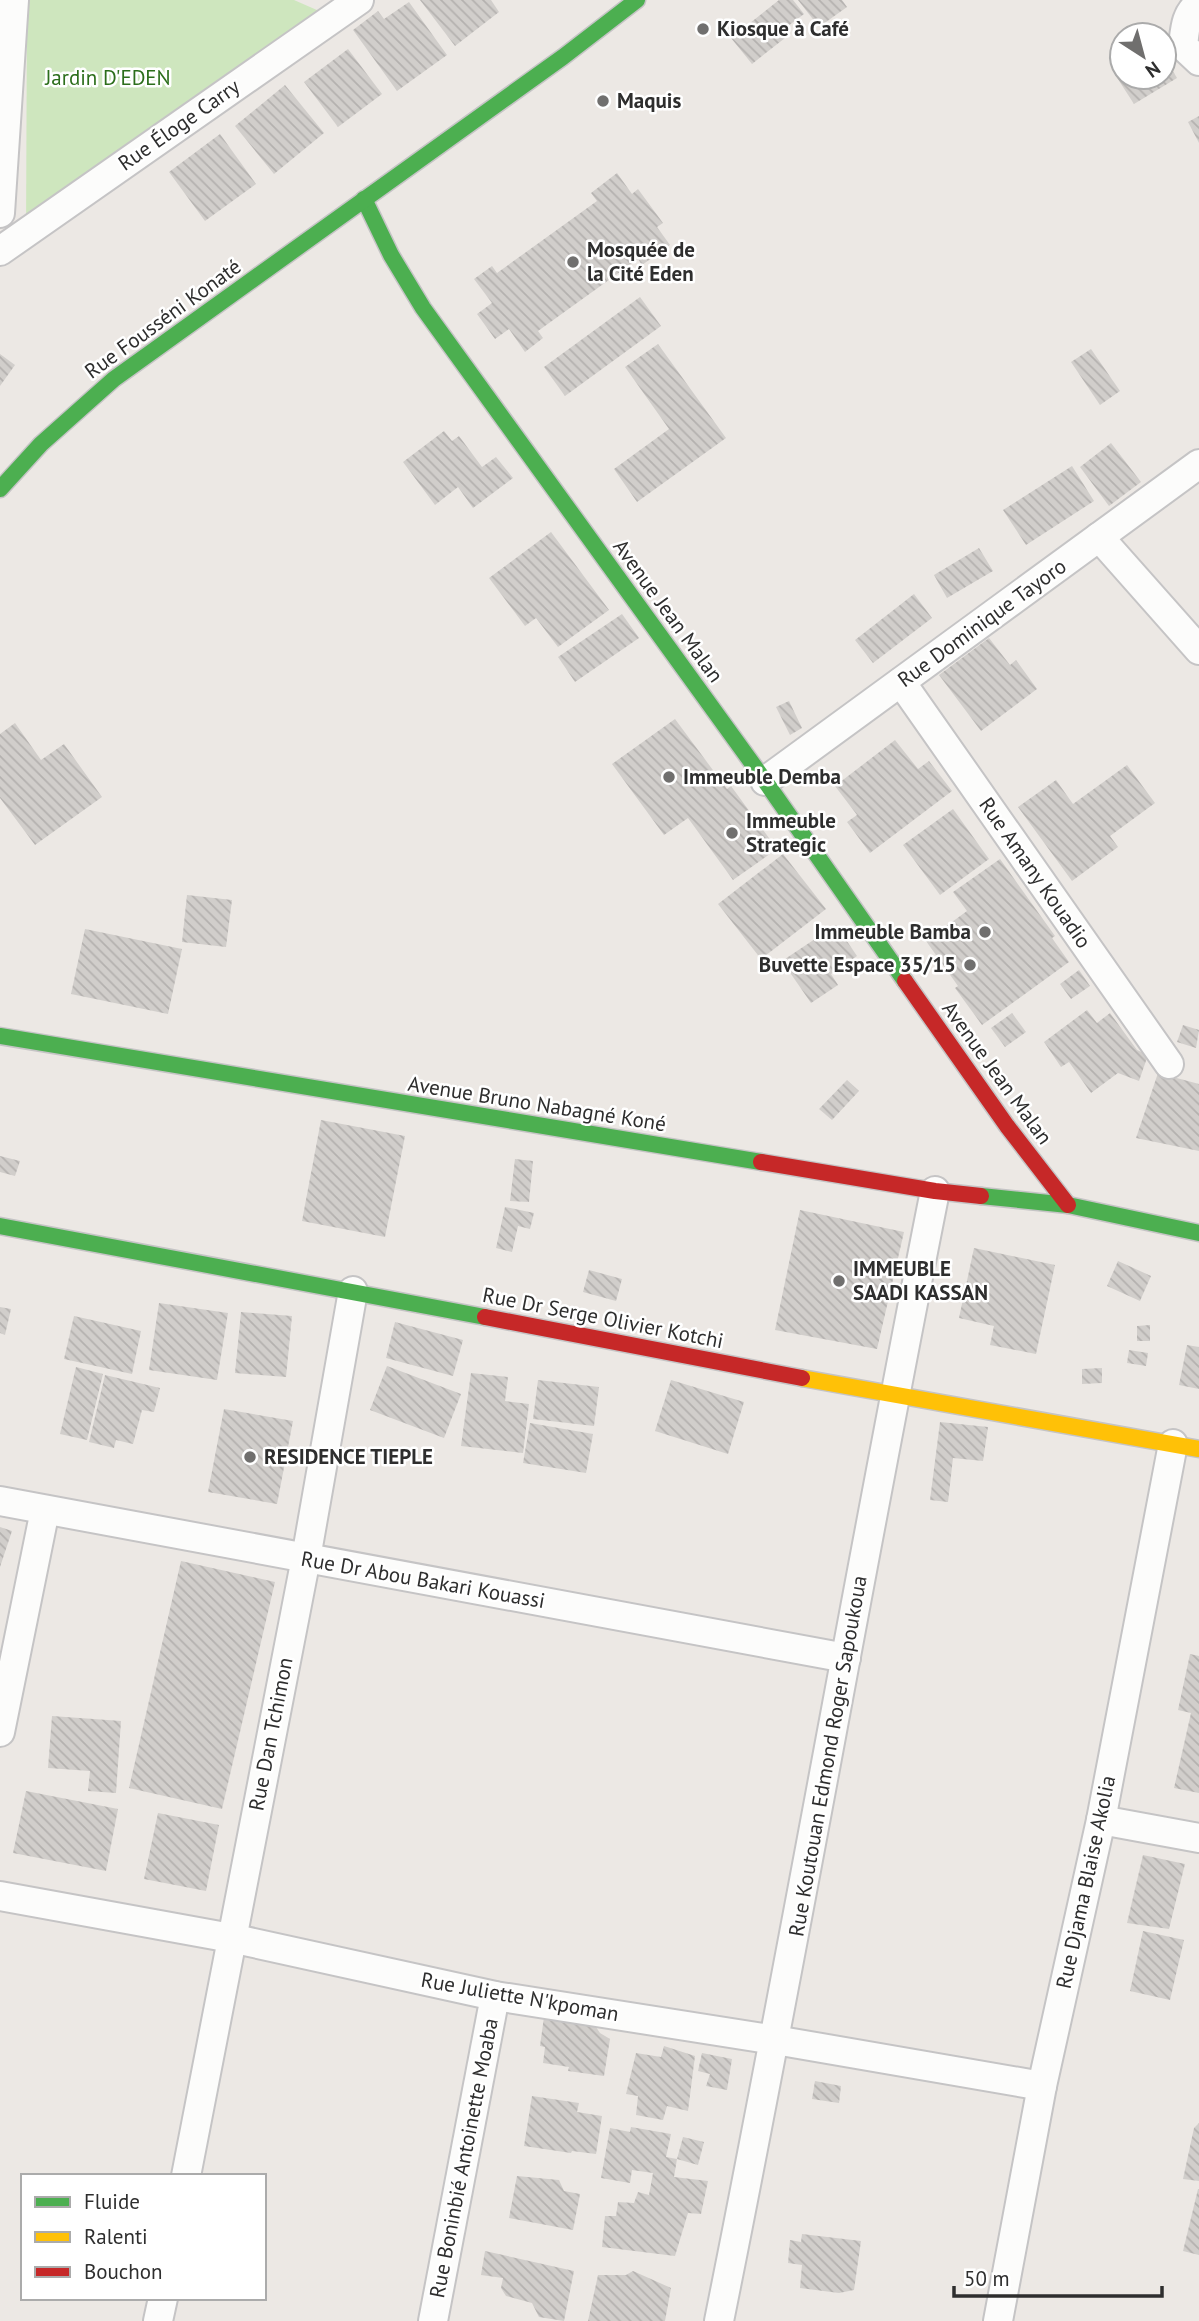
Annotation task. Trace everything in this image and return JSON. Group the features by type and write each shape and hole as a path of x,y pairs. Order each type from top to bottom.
{"main road":[{"path":"364,199 563,57 637,0"},
{"name":"Rue Fousséni Konaté","path":"0,489 41,444 114,379 364,199"},
{"name":"Avenue Jean Malan","path":"364,199 391,255 423,308 765,781 1007,1126 1068,1205"},
{"name":"Avenue Bruno Nabagné Koné","path":"0,1036 935,1191 1068,1205"},
{"path":"1068,1205 1199,1233"},
{"name":"Rue Dr Serge Olivier Kotchi","path":"0,1226 354,1291 894,1396 1186,1446"}],"street":[{"path":"0,213 14,0"},
{"name":"Rue Éloge Carry","path":"0,251 354,1"},
{"path":"1199,4 1193,8 1185,23 1183,46 1199,61"},
{"name":"Rue Dominique Tayoro","path":"765,781 1199,464"},
{"path":"1099,537 1199,650"},
{"name":"Rue Amany Kouadio","path":"901,682 1169,1064"},
{"name":"Rue Koutouan Edmond Roger Sapoukoua","path":"719,2321 775,2040 894,1396 935,1191"},
{"name":"Rue Dan Tchimon","path":"186,2174 306,1558 354,1291"},
{"name":"Rue Djama Blaise Akolia","path":"998,2321 1042,2086 1186,1446"},
{"name":"Rue Dr Abou Bakari Kouassi","path":"0,1501 846,1658"},
{"path":"0,1732 45,1510"},
{"path":"1101,1820 1199,1838"},
{"name":"Rue Juliette N'kpoman","path":"0,1896 231,1938 495,1996 1042,2086"},
{"name":"Rue Boninbié Antoinette Moaba","path":"433,2321 495,1996"},
{"path":"158,2321 163,2300"}],"green space":[{"name":"Jardin D'EDEN","path":"27,0 294,0 326,14 26,236"}],"building":[{"path":"420,0 491,0 499,12 455,46"},
{"path":"779,0 793,0 804,14 780,32 785,38 752,64 731,38"},
{"path":"798,0 842,0 847,7 819,27"},
{"path":"409,2 447,55 397,91 353,30 378,11 384,19"},
{"path":"348,49 382,94 338,127 304,82"},
{"path":"285,85 324,133 274,174 235,126"},
{"path":"1126,91 1156,91 1134,104"},
{"path":"1199,116 1199,143 1188,122"},
{"path":"220,134 256,184 205,221 169,172"},
{"name":"Mosquée de la Cité Eden","path":"617,173 632,194 638,189 663,223 657,227 670,245 642,265 638,259 538,331 543,338 525,352 509,329 495,339 477,314 492,303 474,279 492,266 497,273 597,201 591,193"},
{"path":"640,297 661,326 565,396 544,367"},
{"path":"658,344 726,438 637,502 614,469 669,429 625,367"},
{"path":"1091,349 1120,391 1100,405 1071,362"},
{"path":"0,354 15,365 0,386"},
{"path":"444,431 452,441 459,436 482,467 496,457 513,478 473,508 458,487 435,505 403,462"},
{"path":"1111,443 1141,482 1109,506 1080,467"},
{"path":"1072,466 1094,501 1026,545 1003,510"},
{"path":"551,532 609,610 558,647 536,618 525,626 489,578"},
{"path":"979,548 993,571 947,598 934,575"},
{"path":"914,594 932,618 873,663 855,640"},
{"path":"622,614 639,638 575,682 558,657"},
{"path":"989,638 1010,665 1016,660 1037,689 981,731 939,675"},
{"path":"789,701 802,728 790,735 776,707"},
{"name":"Immeuble Demba","path":"675,719 727,789 731,786 777,849 733,880 688,818 664,835 612,764"},
{"path":"15,723 41,760 64,744 102,797 35,845 0,798 0,734"},
{"path":"895,740 918,769 929,761 952,791 870,853 847,822 857,815 835,786"},
{"path":"1127,765 1155,803 1110,836 1118,847 1072,881 1018,807 1056,780 1073,804"},
{"path":"953,809 989,859 940,895 903,845"},
{"path":"783,854 826,909 761,959 718,904"},
{"path":"1000,859 1055,936 1052,938 1069,962 982,1025 926,941 967,911 953,892"},
{"path":"187,895 232,900 226,947 182,942"},
{"path":"836,925 857,956 831,974 838,985 811,1003 782,961"},
{"path":"85,929 182,949 168,1014 71,994"},
{"path":"1079,970 1090,986 1071,999 1060,984"},
{"path":"1087,1010 1097,1023 1110,1013 1137,1050 1148,1055 1139,1081 1118,1073 1091,1093 1069,1062 1061,1067 1044,1042"},
{"path":"1012,1013 1026,1032 1005,1047 991,1028"},
{"path":"1183,1025 1199,1030 1196,1048 1177,1042"},
{"path":"1158,1073 1199,1084 1199,1151 1136,1138"},
{"path":"847,1080 859,1091 832,1120 819,1109"},
{"path":"321,1120 405,1136 385,1237 302,1221"},
{"path":"0,1156 20,1161 15,1176 0,1172"},
{"path":"515,1159 533,1161 529,1202 510,1201"},
{"path":"505,1207 534,1213 530,1229 518,1226 512,1252 496,1248"},
{"name":"IMMEUBLE SAADI KASSAN","path":"800,1210 904,1232 877,1349 775,1330"},
{"path":"974,1248 1055,1265 1036,1354 990,1345 994,1326 959,1318"},
{"path":"1118,1261 1151,1276 1140,1301 1107,1286"},
{"path":"589,1270 622,1279 616,1301 583,1292"},
{"path":"159,1303 228,1313 217,1380 149,1370"},
{"path":"0,1307 11,1309 5,1335 0,1333"},
{"path":"241,1312 292,1316 286,1377 235,1373"},
{"path":"74,1316 141,1331 132,1374 64,1359"},
{"path":"395,1322 463,1340 453,1376 386,1358"},
{"path":"1150,1325 1150,1341 1137,1341 1137,1326"},
{"path":"1187,1345 1199,1347 1199,1389 1179,1385"},
{"path":"1129,1350 1148,1353 1146,1366 1127,1363"},
{"path":"387,1366 461,1394 444,1438 370,1410"},
{"path":"76,1367 103,1374 87,1440 60,1434"},
{"path":"1102,1368 1102,1383 1082,1384 1082,1369"},
{"path":"471,1373 508,1377 505,1401 529,1404 523,1453 461,1446"},
{"path":"105,1375 160,1388 154,1412 142,1410 133,1444 116,1440 114,1448 89,1442"},
{"path":"538,1380 599,1387 594,1426 533,1419"},
{"path":"671,1380 744,1402 728,1454 655,1431"},
{"name":"RESIDENCE TIEPLE","path":"224,1409 293,1421 277,1504 208,1492"},
{"path":"940,1422 988,1427 983,1461 953,1458 948,1502 930,1500"},
{"path":"530,1423 593,1434 586,1473 523,1463"},
{"path":"0,1527 12,1531 0,1567"},
{"path":"181,1561 275,1582 222,1809 129,1788"},
{"path":"1190,1654 1199,1656 1199,1793 1174,1788 1191,1713 1178,1710"},
{"path":"52,1716 121,1721 116,1793 88,1791 90,1771 48,1768"},
{"path":"26,1791 118,1809 106,1871 13,1853"},
{"path":"158,1813 219,1825 206,1891 144,1879"},
{"path":"1143,1855 1185,1864 1169,1929 1127,1923"},
{"path":"1143,1931 1184,1940 1170,2000 1130,1991"},
{"path":"544,2017 594,2024 600,2033 610,2039 604,2076 568,2071 569,2067 543,2063 545,2047 540,2046"},
{"path":"664,2046 695,2056 688,2111 667,2106 663,2120 636,2115 638,2096 626,2094 636,2053 661,2057"},
{"path":"702,2053 732,2059 727,2090 706,2086 710,2074 698,2071"},
{"path":"815,2081 841,2086 839,2103 812,2099"},
{"path":"532,2096 579,2103 577,2112 602,2116 596,2154 524,2146"},
{"path":"1199,2123 1199,2181 1183,2179 1194,2128"},
{"path":"631,2127 671,2134 666,2157 677,2159 674,2177 708,2181 701,2214 688,2213 675,2256 602,2247 605,2216 616,2216 618,2202 634,2203 638,2192 649,2195 653,2173 632,2170 630,2183 601,2178 610,2128 630,2132"},
{"path":"683,2137 704,2142 698,2165 677,2159"},
{"path":"517,2176 559,2180 564,2191 580,2194 573,2230 509,2218"},
{"path":"1199,2189 1199,2255 1183,2251"},
{"path":"802,2234 861,2241 854,2290 839,2293 800,2288 802,2265 788,2263 790,2240 801,2242"},
{"path":"485,2251 574,2271 564,2321 539,2317 532,2303 506,2296 501,2288 503,2278 481,2275"},
{"path":"633,2271 671,2288 665,2321 588,2321 598,2275 626,2275"}],"traffic: fast":[{"path":"0,489 41,444 114,379 563,57 637,0"},
{"path":"364,199 391,255 423,308 765,781 905,981"},
{"path":"0,1036 761,1162"},
{"path":"981,1196 1068,1205 1199,1233"},
{"path":"0,1226 485,1317"}],"traffic: slow":[{"path":"802,1378 1199,1449"}],"traffic: jam":[{"path":"905,981 1007,1126 1068,1205"},
{"path":"761,1162 981,1196"},
{"path":"485,1317 802,1378"}],"place":[{"name":"Kiosque à Café","path":"703,29"},
{"name":"Maquis","path":"603,101"},
{"name":"Mosquée de la Cité Eden","path":"573,262"},
{"name":"Immeuble Demba","path":"669,777"},
{"name":"Immeuble Strategic","path":"732,833"},
{"name":"Immeuble Bamba","path":"985,932"},
{"name":"Buvette Espace 35/15","path":"970,965"},
{"name":"IMMEUBLE SAADI KASSAN","path":"839,1281"},
{"name":"RESIDENCE TIEPLE","path":"250,1457"}]}
